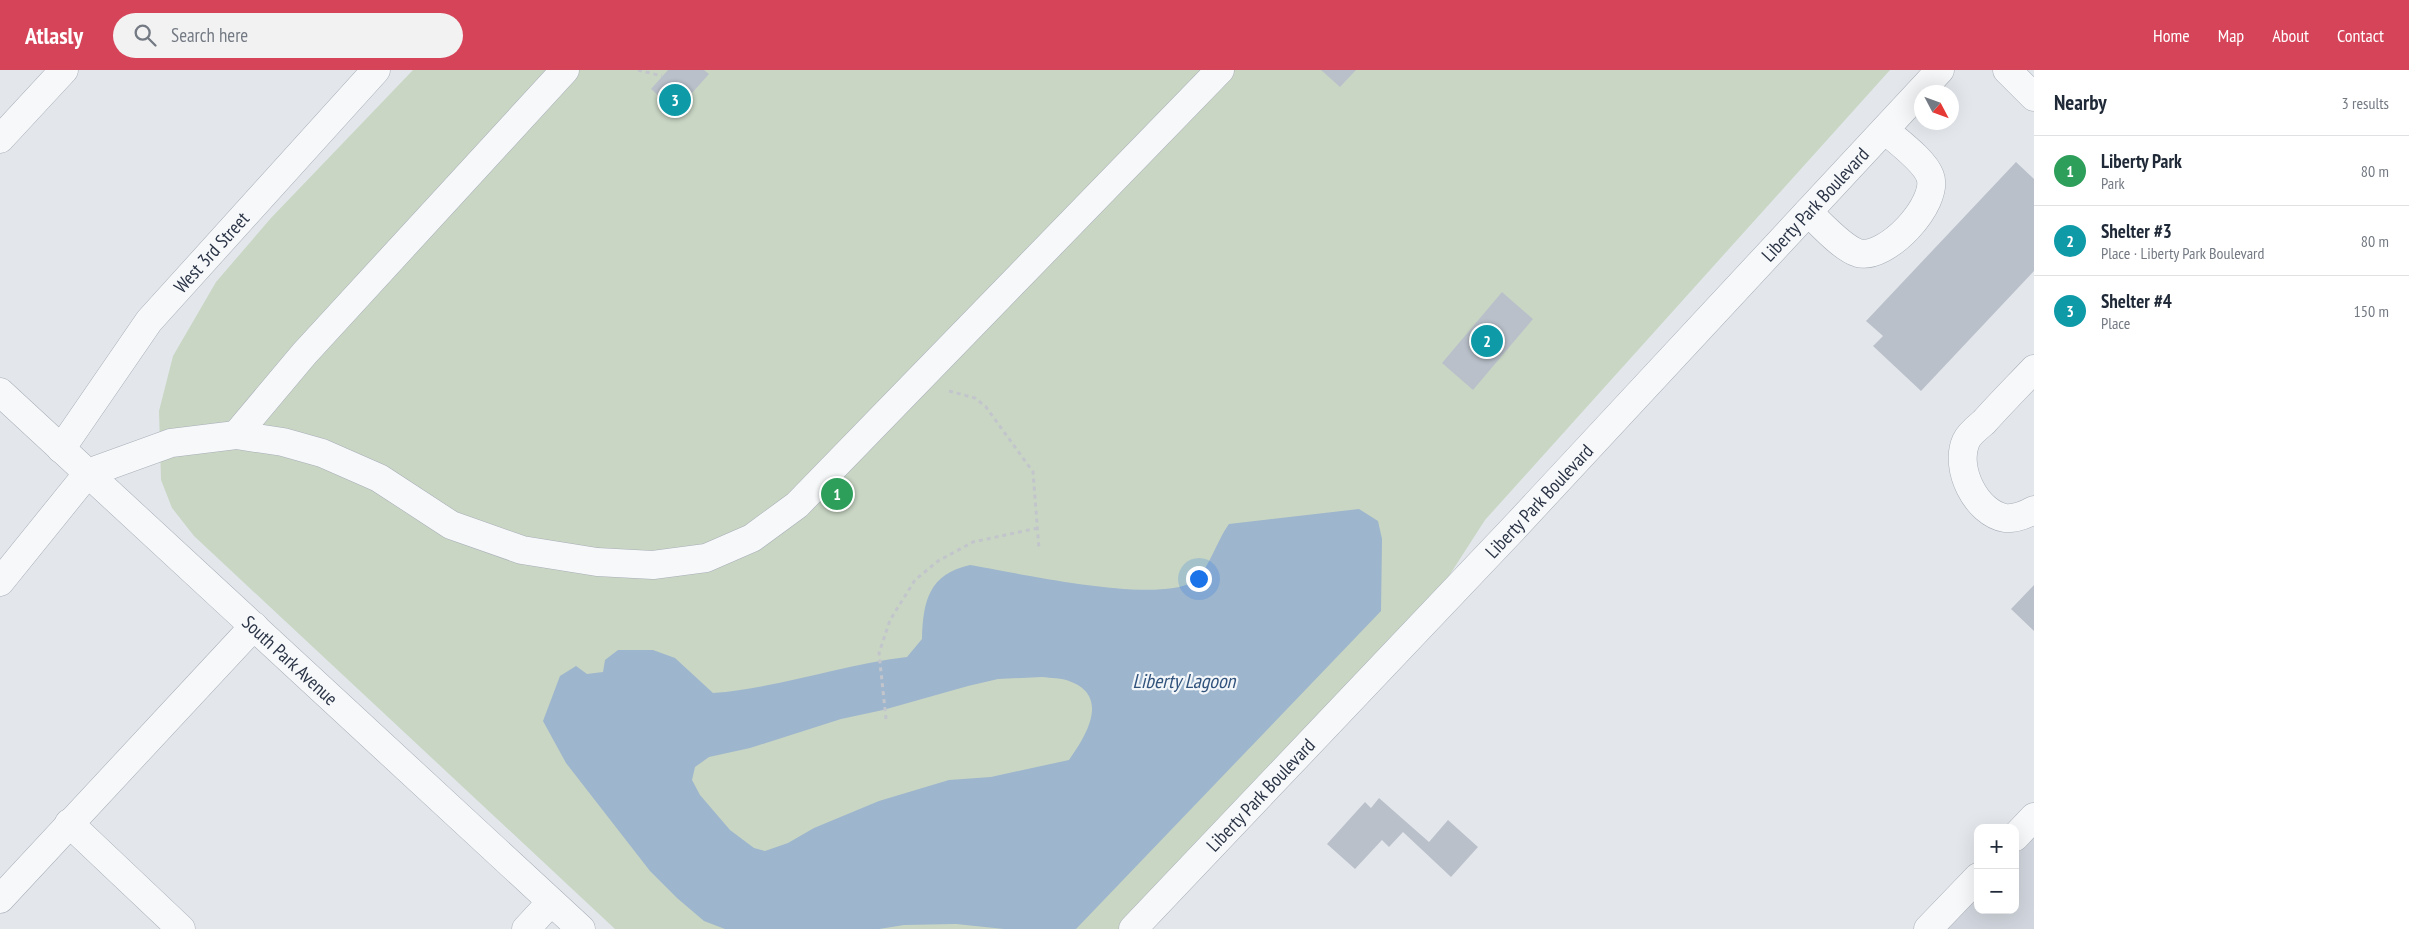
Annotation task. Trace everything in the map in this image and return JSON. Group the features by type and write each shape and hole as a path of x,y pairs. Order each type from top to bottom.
{"street":[{"path":"0,139 64,70"},
{"path":"236,435 304,354 565,70"},
{"path":"0,582 88,473 171,443 236,435 283,442 322,453 379,478 451,525 522,550 597,562 653,565 706,558 752,538 797,505 1220,70"},
{"name":"Liberty Park Boulevard","path":"1133,929 1513,529 1940,70"},
{"path":"2007,70 2034,97"},
{"name":"West 3rd Street","path":"61,449 149,321 368,73"},
{"path":"1808,212 1845,246 1858,253 1872,253 1890,244 1918,215 1928,202 1932,188 1930,176 1924,165 1885,130"},
{"path":"2034,369 1966,440 1962,458 1965,480 1990,510 2005,518 2023,517 2034,510"},
{"name":"South Park Avenue","path":"0,392 581,929"},
{"path":"0,898 254,626"},
{"path":"2019,833 2034,817"},
{"path":"69,823 181,929"},
{"path":"1928,929 1974,881"},
{"path":"526,929 551,902"}],"path":[{"path":"638,70 662,76"},
{"path":"917,382 975,398 986,407 1033,472 1039,549"},
{"path":"886,720 879,653 890,620 915,580 938,561 973,542 1038,528"}],"shaded area":[{"path":"2034,831 2034,929 1942,929 1974,895 1974,914 2019,914 2019,847"}],"green space":[{"path":"413,70 1890,70 1485,520 1438,593 1121,929 615,929 194,536 172,508 161,480 159,411 173,356 216,282 271,218"}],"water":[{"name":"Liberty Lagoon","path":"1359,509 1378,521 1382,539 1381,611 1076,929 1004,929 956,924 904,925 879,929 725,929 704,921 650,871 566,763 543,721 560,676 576,666 587,674 603,672 605,660 618,650 653,650 675,658 713,693 786,682 858,665 907,657 922,639 924,613 931,591 937,582 956,569 970,565 1084,585 1148,590 1174,588 1193,582 1198,578 1229,524","holes":["1042,677 1069,681 1082,688 1089,696 1092,706 1088,728 1069,760 991,777 949,780 879,801 814,828 788,843 765,851 754,848 730,830 700,795 692,780 695,767 709,757 750,748 841,719 883,710 968,686 998,679"]}],"building":[{"path":"668,70 704,70 709,74 676,111 651,89"},
{"path":"1321,70 1356,70 1340,87"},
{"path":"2016,162 2034,179 2034,271 1921,391 1873,346 1883,336 1866,321"},
{"path":"1502,292 1533,319 1473,390 1442,363"},
{"path":"2034,585 2034,631 2011,609"},
{"path":"1379,798 1429,842 1448,820 1478,847 1451,877 1403,832 1389,847 1382,840 1355,869 1327,844 1365,802 1371,808"}],"place":[{"name":"Shelter #4","path":"675,100"},
{"name":"Shelter #3","path":"1487,341"},
{"name":"Liberty Park","path":"837,494"}]}
